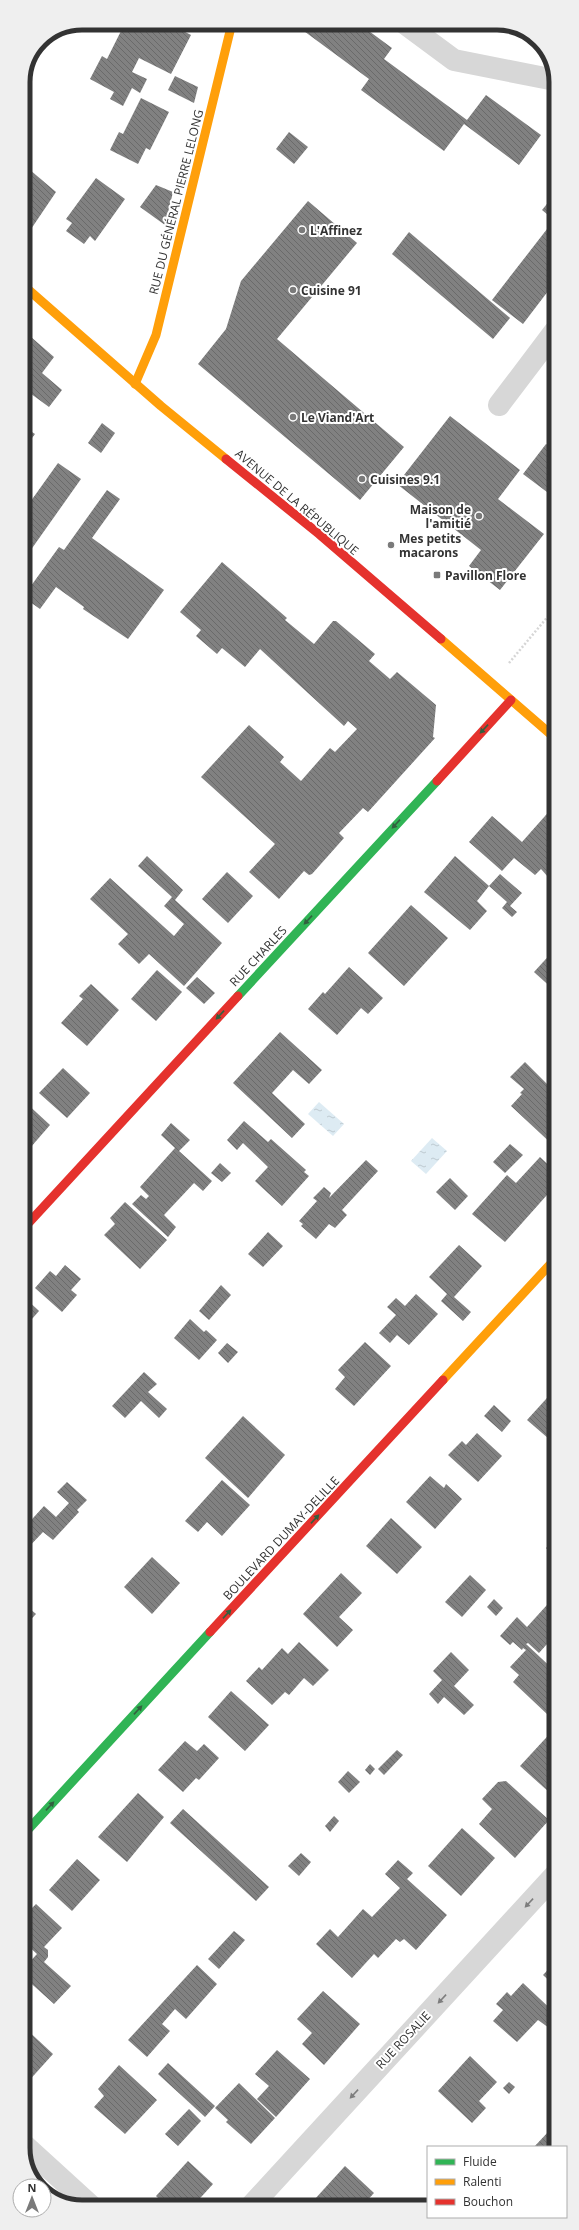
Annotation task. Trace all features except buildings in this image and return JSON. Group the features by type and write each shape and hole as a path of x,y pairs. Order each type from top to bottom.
{"street":[{"name":"RUE DU GÉNÉRAL PIERRE LELONG","path":"135,384 156,335 230,30"},
{"path":"413,30 454,60 549,79"},
{"name":"AVENUE DE LA RÉPUBLIQUE","path":"30,291 135,384 319,534 549,733"},
{"path":"499,405 549,339"},
{"name":"RUE CHARLES","path":"30,1221 511,700"},
{"name":"BOULEVARD DUMAY-DELILLE","path":"30,1828 549,1266"},
{"name":"RUE ROSALIE","path":"257,2200 549,1882"},
{"path":"30,2151 84,2200"}],"path":[{"path":"491,683 549,615"}],"water":[{"path":"319,1102 344,1124 333,1136 308,1114"},
{"path":"432,1138 447,1151 426,1174 411,1161"}],"traffic: fast":[{"path":"238,996 437,781"},
{"path":"30,1827 210,1632"}],"traffic: slow":[{"path":"135,384 156,335 230,30"},
{"path":"30,291 161,406 226,459"},
{"path":"441,639 549,733"},
{"path":"443,1380 549,1266"}],"traffic: jam":[{"path":"226,459 319,534 441,639"},
{"path":"437,781 511,700"},
{"path":"30,1221 238,996"},
{"path":"210,1632 443,1380"}],"place":[{"name":"L'Affinez","path":"302,230"},
{"name":"Cuisine 91","path":"293,290"},
{"name":"Le Viand'Art","path":"293,417"},
{"name":"Cuisines 9.1","path":"362,479"},
{"name":"Maison de l'amitié","path":"479,516"},
{"name":"Mes petits macarons","path":"391,545"},
{"name":"Pavillon Flore","path":"437,575"}]}
